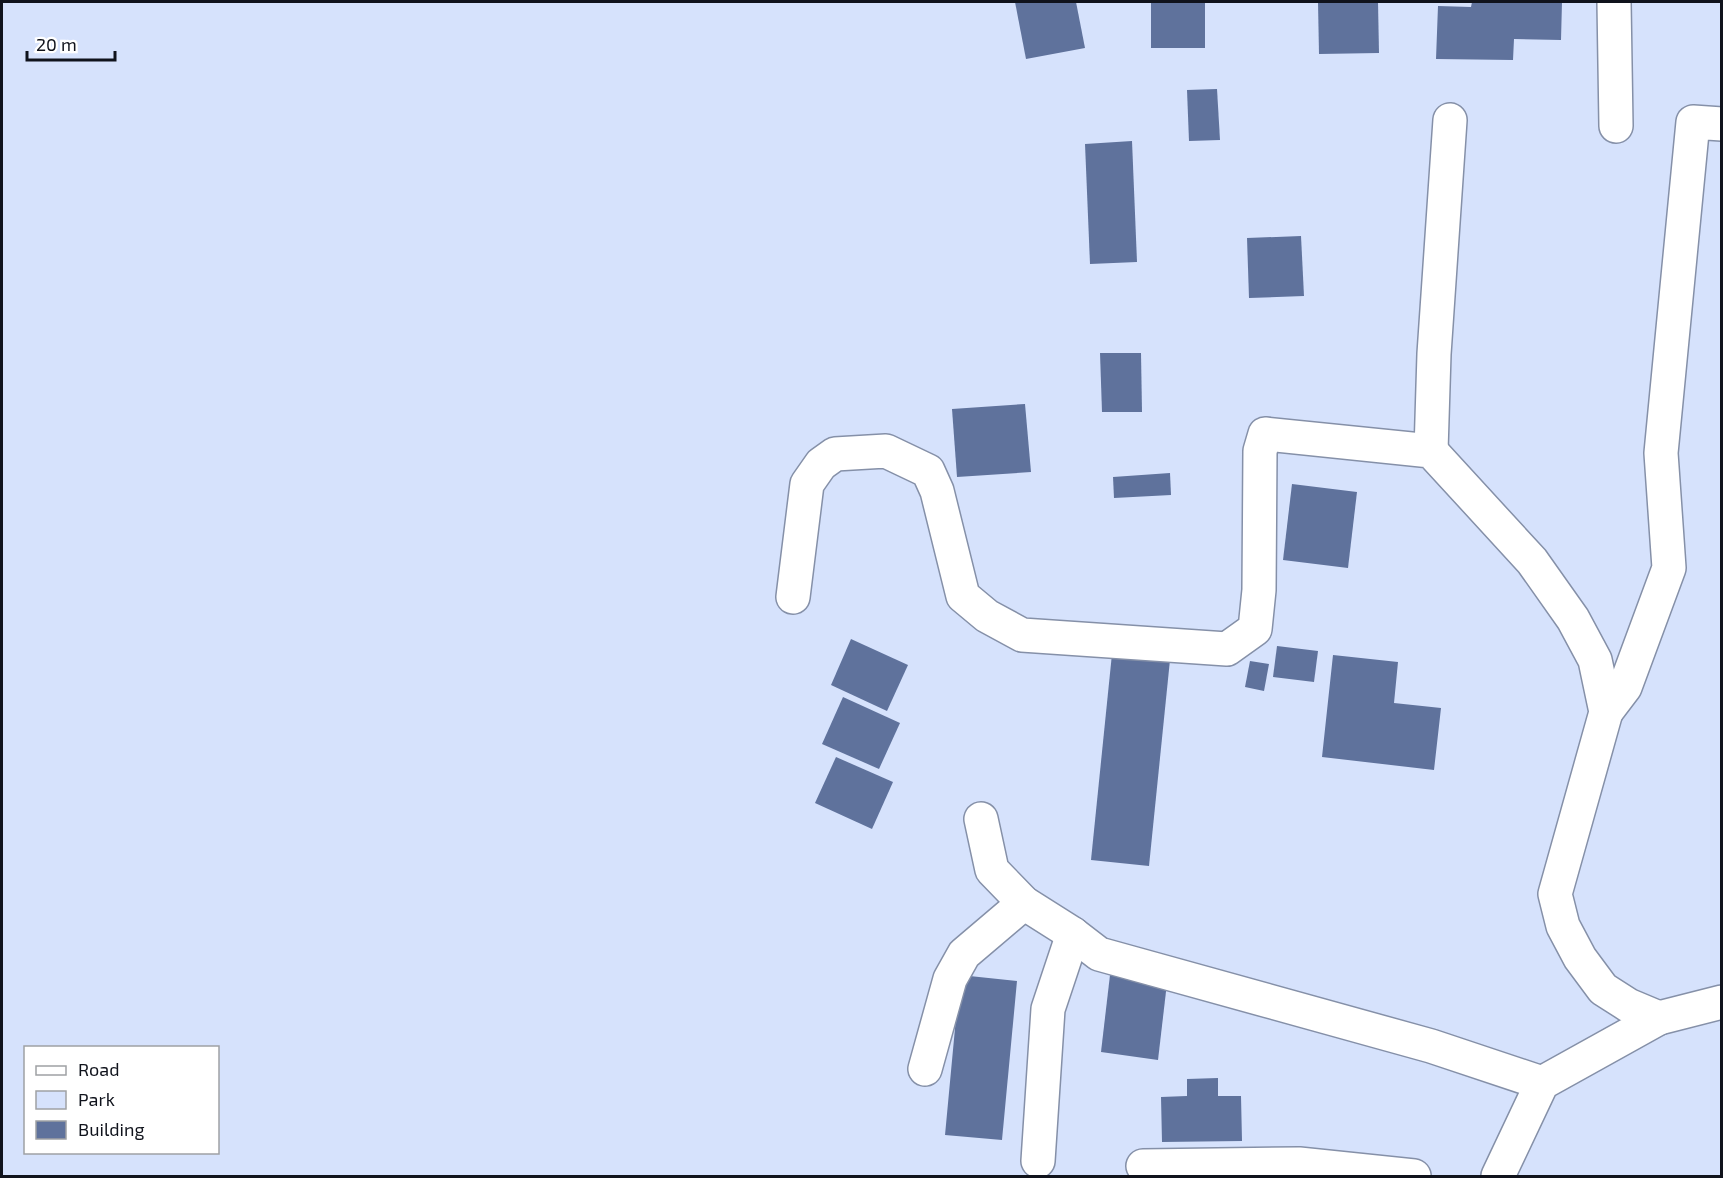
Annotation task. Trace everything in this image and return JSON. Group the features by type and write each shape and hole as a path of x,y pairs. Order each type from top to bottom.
{"street":[{"path":"1614,2 1616,126"},
{"path":"1431,451 1434,354 1450,120"},
{"path":"1659,1018 1628,1005 1603,989 1580,958 1563,926 1556,894 1606,712 1625,687 1669,568 1661,453 1693,122 1722,124"},
{"path":"793,597 807,484 821,464 835,454 886,451 928,471 937,491 963,596 987,616 1022,635 1227,648 1255,629 1259,590 1260,451 1265,434 1431,451 1532,561 1573,619 1595,660 1606,712"},
{"path":"981,819 992,870 1024,903 1073,933 1099,954 1431,1046 1542,1083"},
{"path":"925,1069 950,980 964,954 1024,903"},
{"path":"1038,1161 1048,1009 1073,933"},
{"path":"1498,1176 1542,1083 1659,1018 1722,1002"},
{"path":"1143,1166 1414,1176"}],"green space":[{"path":"2,2 1721,2 1721,1176 2,1176"}],"building":[{"path":"1015,2 1076,2 1085,48 1026,59"},
{"path":"1151,2 1205,2 1205,48 1151,48"},
{"path":"1318,2 1378,2 1379,53 1319,54"},
{"path":"1472,2 1562,2 1561,40 1514,39 1513,60 1436,59 1438,6 1471,7"},
{"path":"1217,89 1220,140 1189,141 1187,90"},
{"path":"1132,141 1137,262 1090,264 1085,144"},
{"path":"1301,236 1304,296 1249,298 1247,238"},
{"path":"1100,353 1141,353 1142,412 1102,412"},
{"path":"1025,404 1031,472 957,477 952,409"},
{"path":"1170,473 1171,495 1114,498 1113,477"},
{"path":"1292,484 1357,492 1348,568 1283,560"},
{"path":"851,639 908,665 887,711 831,685"},
{"path":"1113,644 1171,650 1149,866 1091,860"},
{"path":"1277,646 1318,651 1314,682 1273,677"},
{"path":"1333,655 1398,662 1394,703 1441,708 1434,770 1322,757"},
{"path":"1250,661 1269,664 1264,691 1245,687"},
{"path":"843,697 900,723 879,769 822,744"},
{"path":"836,757 893,782 872,829 815,803"},
{"path":"960,975 1017,981 1002,1140 945,1135"},
{"path":"1110,975 1167,983 1158,1060 1101,1052"},
{"path":"1218,1078 1218,1096 1241,1096 1242,1141 1162,1142 1161,1097 1187,1096 1187,1079"}]}
